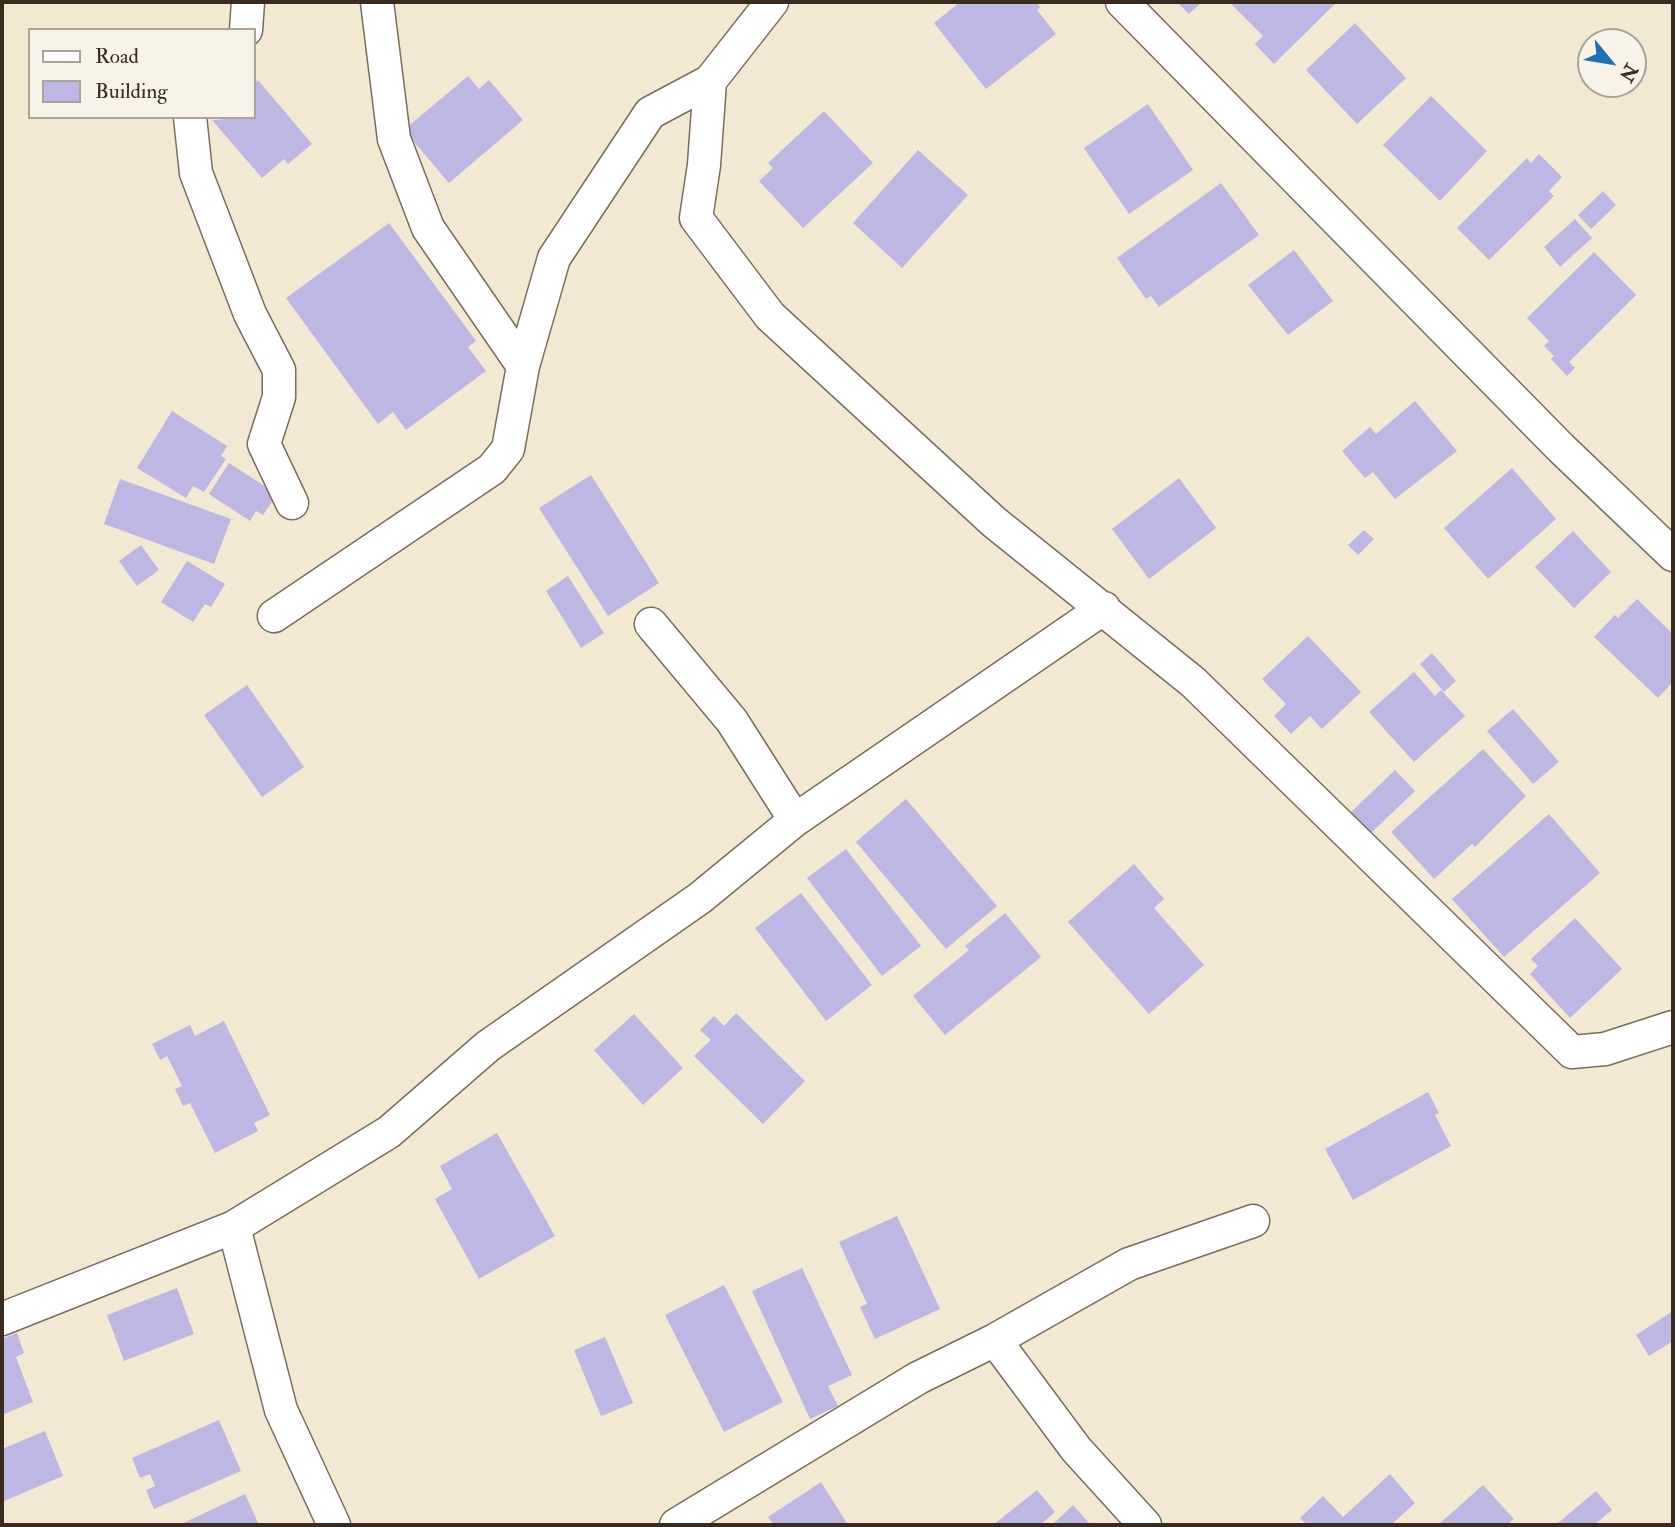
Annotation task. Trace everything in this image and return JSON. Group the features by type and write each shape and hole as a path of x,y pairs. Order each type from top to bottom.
{"street":[{"path":"246,28 248,2"},
{"path":"377,2 394,139 428,228 523,366"},
{"path":"274,616 492,469 508,449 523,366 554,258 650,113 710,81 772,2"},
{"path":"1122,2 1561,448 1673,555"},
{"path":"710,81 704,164 696,218 770,316 995,522 1193,681 1572,1052 1605,1049 1673,1027"},
{"path":"190,119 196,173 250,314 279,370 279,397 264,444 292,503"},
{"path":"2,1319 234,1227 389,1132 488,1046 700,898 795,820 1104,608"},
{"path":"651,624 732,721 795,820"},
{"path":"676,1525 918,1378 995,1339 1129,1264 1253,1222"},
{"path":"234,1227 281,1410 334,1525"},
{"path":"995,1339 1076,1449 1145,1525"}],"building":[{"path":"960,2 1036,2 1040,7 1037,10 1056,34 986,89 934,23"},
{"path":"1177,2 1202,2 1189,14"},
{"path":"1229,2 1337,2 1274,64 1255,44 1263,36"},
{"path":"1355,23 1406,78 1357,124 1306,70"},
{"path":"468,76 479,89 489,80 523,120 449,183 404,130"},
{"path":"258,80 312,144 288,164 284,159 262,178 212,120 256,119"},
{"path":"1431,96 1487,151 1440,201 1383,145"},
{"path":"1148,104 1193,170 1129,214 1084,148"},
{"path":"824,111 873,163 803,228 759,181 773,168 768,163"},
{"path":"918,150 968,195 902,268 853,223"},
{"path":"1539,154 1562,177 1549,191 1554,196 1489,260 1457,228 1527,158 1531,163"},
{"path":"1221,183 1259,235 1159,307 1151,296 1146,299 1117,258"},
{"path":"1603,191 1616,205 1591,229 1578,215"},
{"path":"1575,219 1592,238 1560,267 1544,247"},
{"path":"389,223 476,341 468,347 486,371 406,430 393,412 378,424 286,298"},
{"path":"1294,250 1333,301 1288,335 1248,285"},
{"path":"1594,252 1636,295 1569,362 1575,368 1567,376 1551,359 1554,356 1544,346 1549,341 1527,318"},
{"path":"1415,401 1457,451 1395,499 1373,472 1365,478 1342,451 1370,427 1376,434"},
{"path":"172,411 227,446 221,456 226,459 204,492 193,486 186,498 137,468"},
{"path":"229,463 277,494 263,515 256,511 250,521 209,494"},
{"path":"1512,468 1556,519 1488,579 1444,528"},
{"path":"591,475 659,583 608,616 539,508"},
{"path":"1179,478 1216,528 1149,579 1112,529"},
{"path":"120,479 231,519 214,564 104,524"},
{"path":"1364,530 1374,539 1358,555 1348,545"},
{"path":"1573,531 1611,572 1574,608 1535,567"},
{"path":"141,545 159,570 137,586 119,561"},
{"path":"187,561 225,584 211,607 205,604 193,622 161,602"},
{"path":"568,576 604,633 581,648 546,591"},
{"path":"1637,599 1673,634 1673,682 1658,698 1594,637 1615,615 1618,618"},
{"path":"1308,636 1361,692 1322,729 1310,716 1291,734 1274,716 1286,704 1262,679"},
{"path":"1432,653 1456,681 1444,692 1420,664"},
{"path":"1414,672 1435,696 1441,690 1465,716 1414,762 1369,712"},
{"path":"247,685 304,767 262,797 204,715"},
{"path":"1513,709 1559,762 1533,784 1487,731"},
{"path":"1483,749 1526,796 1475,847 1472,844 1434,879 1391,832"},
{"path":"1395,770 1415,791 1371,833 1351,812"},
{"path":"906,799 997,906 946,949 856,842"},
{"path":"1549,814 1600,873 1504,957 1452,899"},
{"path":"846,849 921,946 882,976 807,878"},
{"path":"1134,864 1164,899 1154,908 1204,965 1149,1014 1068,922"},
{"path":"801,893 872,985 826,1021 755,928"},
{"path":"1005,913 1041,957 945,1035 913,996 969,950 965,946"},
{"path":"1575,918 1622,969 1570,1018 1530,974 1538,966 1531,959"},
{"path":"736,1013 805,1081 763,1124 694,1056 711,1040 700,1030 714,1016 724,1026"},
{"path":"634,1014 683,1068 643,1105 594,1050"},
{"path":"224,1021 270,1115 254,1123 258,1131 215,1153 190,1103 183,1106 175,1089 182,1086 167,1056 160,1060 152,1044 190,1025 195,1036"},
{"path":"1428,1092 1439,1113 1435,1115 1451,1146 1353,1200 1325,1149"},
{"path":"497,1133 555,1236 479,1279 435,1199 452,1189 440,1166"},
{"path":"897,1216 940,1309 875,1339 860,1307 867,1304 839,1242"},
{"path":"802,1268 852,1375 828,1386 838,1406 810,1419 752,1291"},
{"path":"724,1285 783,1402 724,1432 665,1315"},
{"path":"177,1288 194,1334 124,1361 107,1315"},
{"path":"1673,1311 1673,1341 1649,1356 1636,1335"},
{"path":"17,1333 24,1353 16,1357 33,1402 2,1415 2,1339"},
{"path":"605,1337 633,1403 601,1416 574,1350"},
{"path":"219,1420 241,1471 154,1509 146,1490 155,1486 150,1474 140,1478 132,1458"},
{"path":"45,1431 63,1476 2,1502 2,1449"},
{"path":"1390,1474 1415,1503 1391,1525 1307,1525 1300,1518 1323,1496 1343,1517"},
{"path":"821,1482 848,1525 774,1525 768,1517"},
{"path":"1483,1485 1514,1519 1507,1525 1438,1525"},
{"path":"1037,1490 1055,1512 1040,1525 993,1525"},
{"path":"1596,1491 1612,1510 1594,1525 1558,1523"},
{"path":"245,1494 259,1525 179,1525"},
{"path":"1073,1505 1091,1525 1052,1525"}]}
